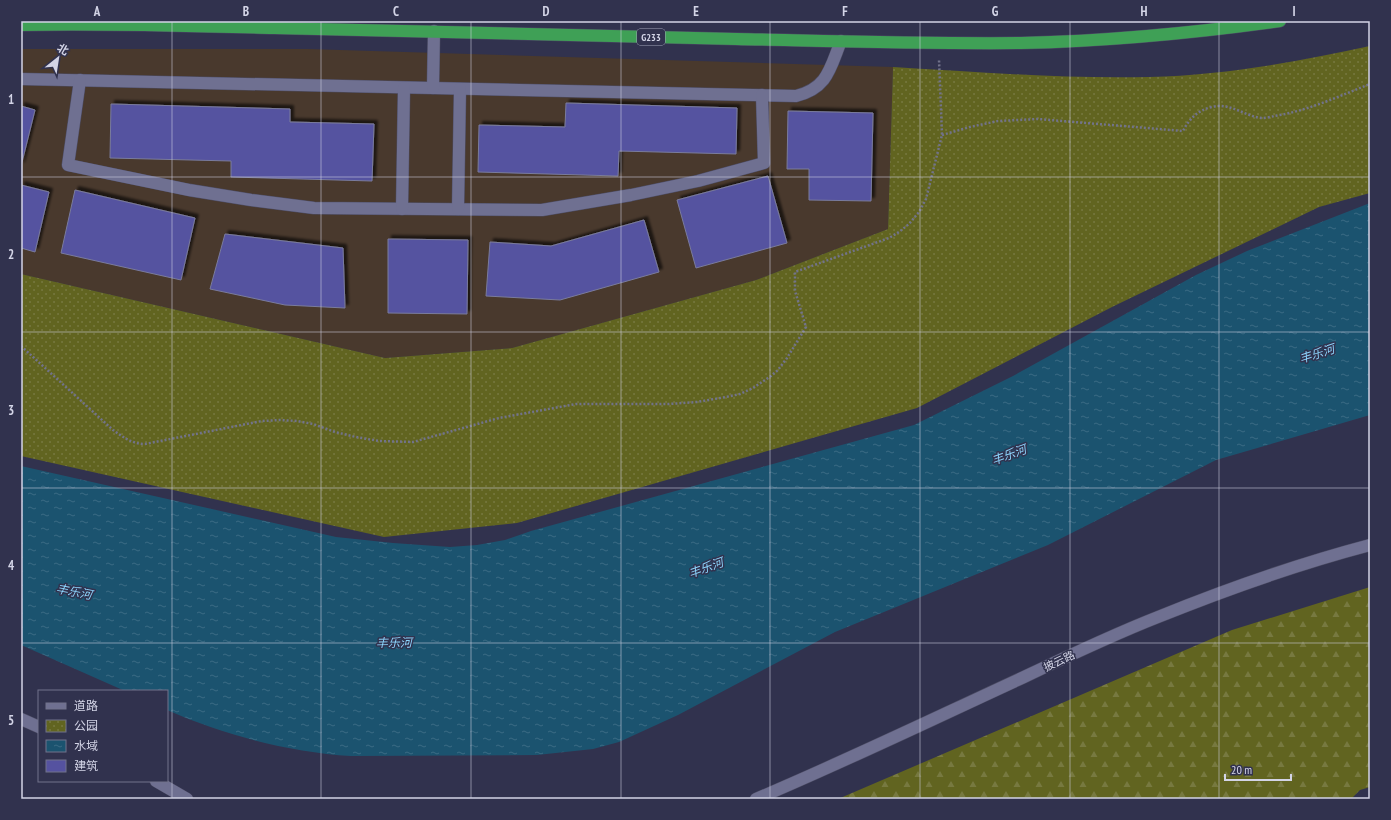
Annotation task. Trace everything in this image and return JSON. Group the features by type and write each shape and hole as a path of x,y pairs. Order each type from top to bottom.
{"highway":[{"name":"G233","path":"21,25 114,25 841,41 1021,43 1093,40 1165,34 1280,21"}],"street":[{"path":"433,88 434,31"},
{"path":"21,79 796,96 806,94 823,82 828,74 841,41"},
{"path":"80,80 68,165 128,179 251,200 314,208 542,210 631,195 698,181 764,163 762,96"},
{"path":"402,209 404,88"},
{"path":"458,210 460,89"},
{"name":"披云路","path":"756,799 813,775 1094,644 1157,617 1287,569 1370,545"},
{"path":"21,719 38,727"},
{"path":"158,782 187,799"}],"path":[{"path":"21,346 113,430 127,440 138,444 262,421 280,420 314,424 356,438 379,441 413,442 499,418 576,404 669,404 697,402 740,394 766,381 778,370 806,327 795,291 795,272 889,238 900,232 919,212 926,199 942,135 938,42"},
{"path":"942,135 998,121 1038,119 1183,132 1188,122 1195,115 1203,109 1214,106 1224,106 1262,118 1294,113 1370,84"}],"shaded area":[{"path":"21,49 308,49 893,67 888,229 756,280 512,348 385,358 21,274"}],"green space":[{"path":"1370,46 1370,193 1319,207 1112,307 917,408 517,523 384,537 21,456 21,274 385,358 512,348 756,280 888,229 893,67 1053,76 1177,76 1260,67"},
{"path":"1370,587 1370,787 1360,790 1351,799 838,799 1232,630"}],"water":[{"name":"丰乐河","path":"1370,203 1370,415 1216,460 1048,545 835,632 678,715 619,742 593,749 537,755 351,756 304,751 257,741 189,719 168,710 168,690 123,690 21,645 21,466 336,537 450,547 477,545 505,540 531,531 914,425 1013,376 1196,275 1247,251"}],"building":[{"path":"566,103 737,108 736,154 619,151 618,176 478,172 479,125 565,127"},
{"path":"111,104 290,109 290,122 374,124 372,181 231,177 231,161 110,158"},
{"path":"21,106 35,110 21,166"},
{"path":"788,111 873,113 871,201 809,200 809,169 787,169"},
{"path":"768,176 787,243 696,268 677,200"},
{"path":"21,185 49,192 35,252 21,248"},
{"path":"75,190 195,218 181,280 61,253"},
{"path":"644,220 659,272 560,300 486,296 490,242 551,246"},
{"path":"225,234 343,248 345,308 285,305 210,289"},
{"path":"388,239 468,240 467,314 388,313"}]}
